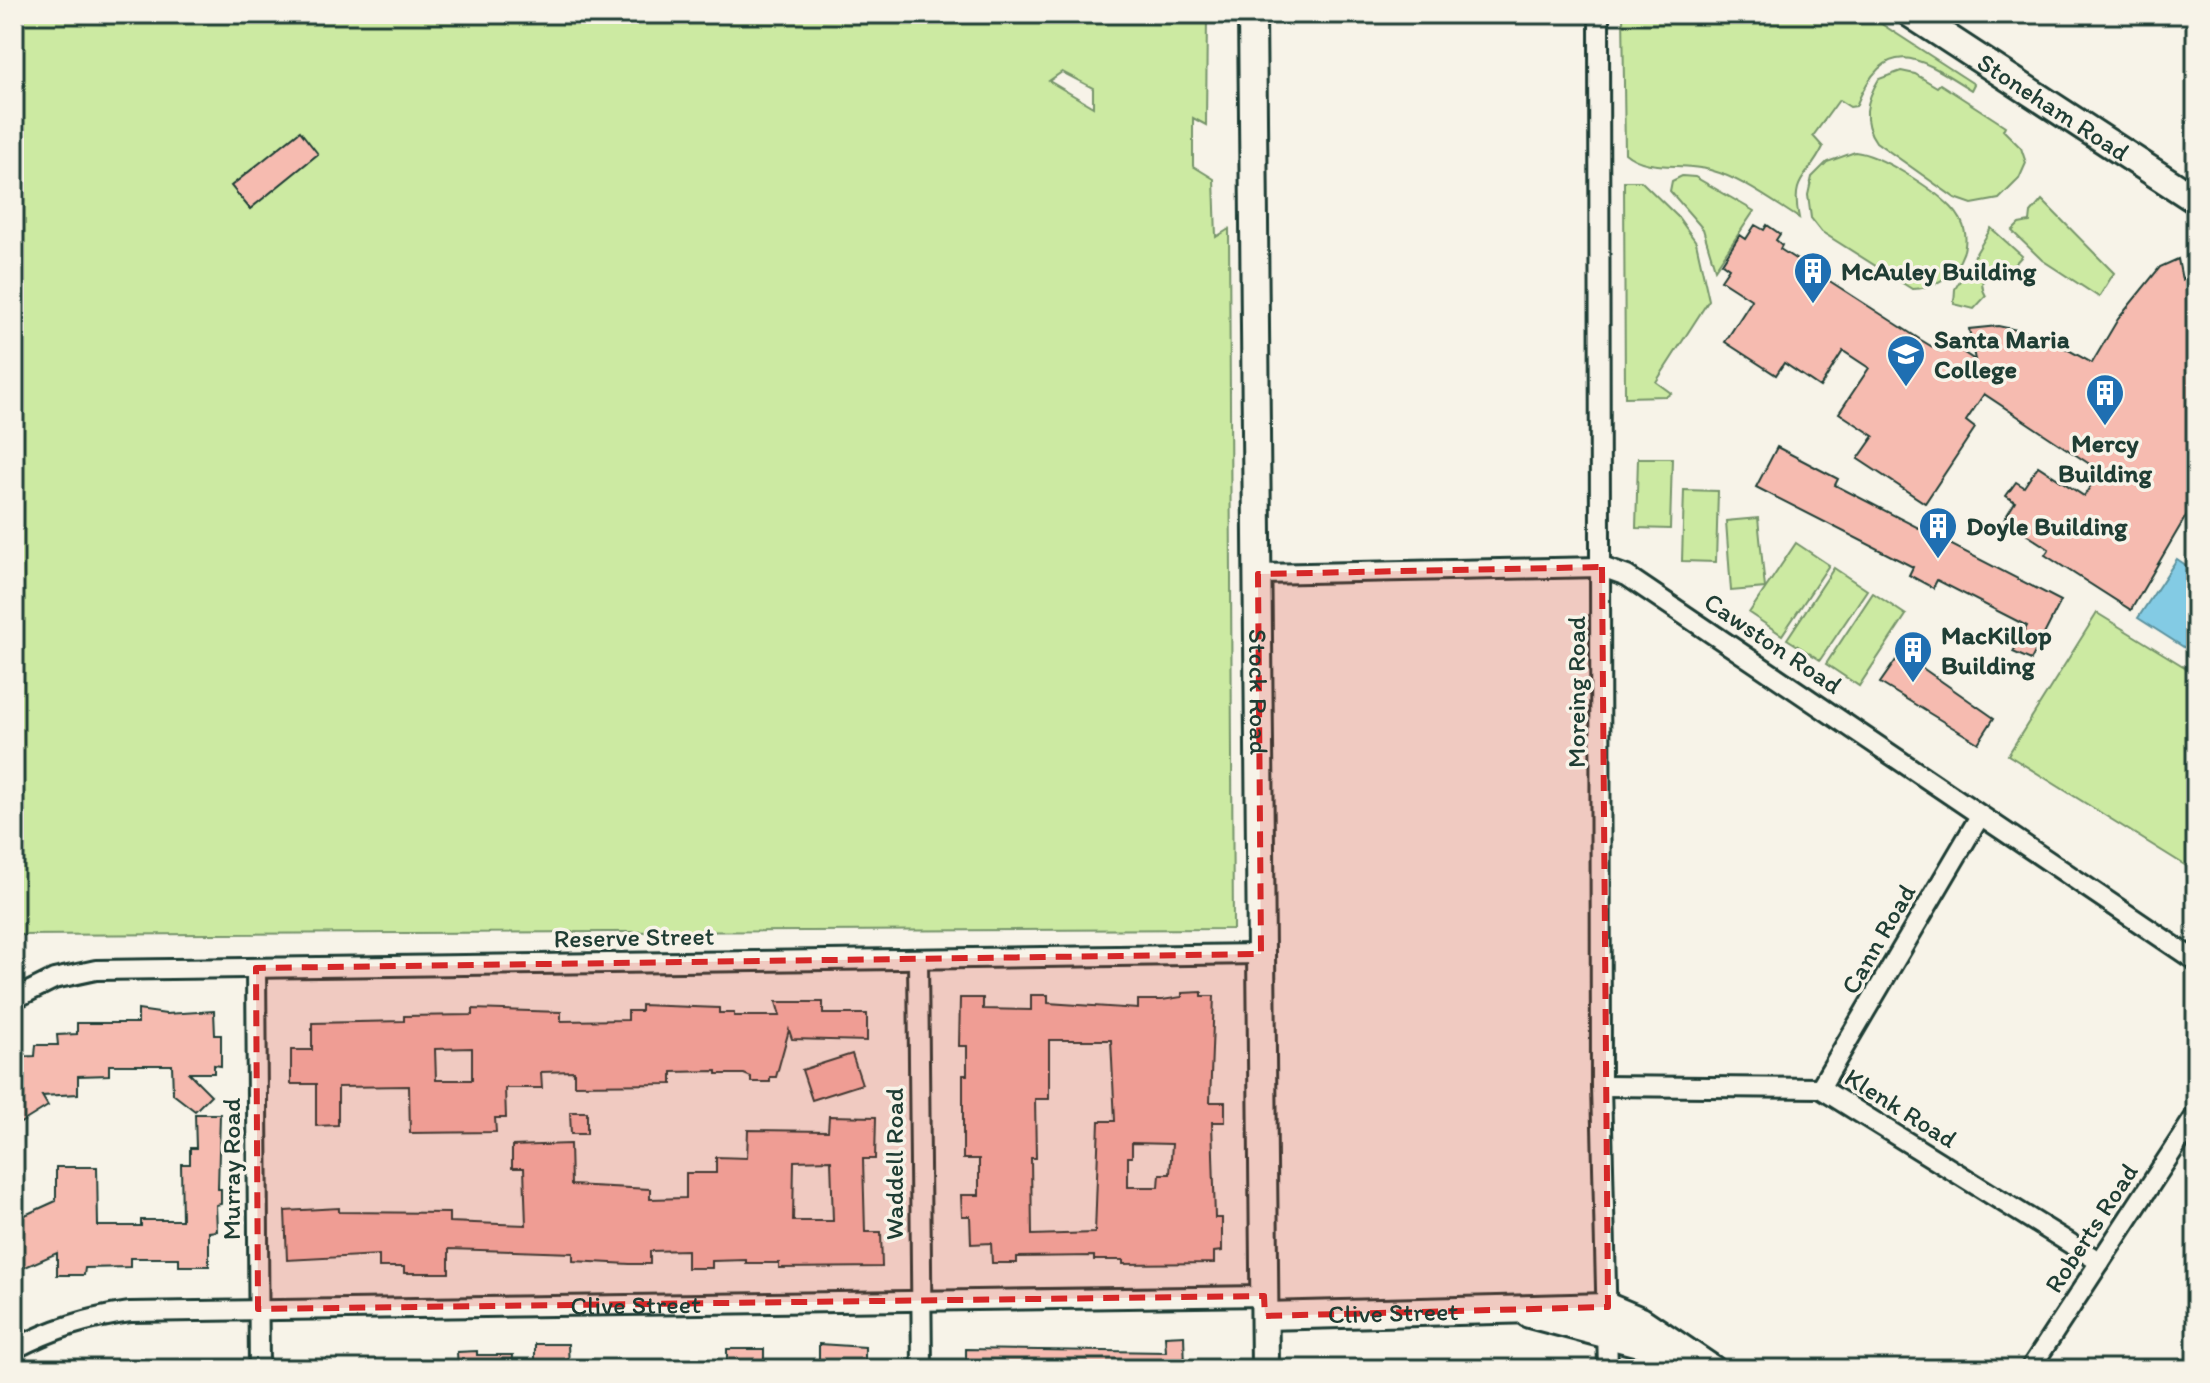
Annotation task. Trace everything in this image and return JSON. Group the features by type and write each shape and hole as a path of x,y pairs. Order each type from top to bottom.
{"street":[{"name":"Stock Road","path":"1252,14 1265,1369"},
{"name":"Moreing Road","path":"1599,14 1601,1086 1608,1369"},
{"name":"Stoneham Road","path":"1911,14 2196,200"},
{"name":"Cawston Road","path":"1258,574 1602,567 1627,576 2196,961"},
{"name":"Cann Road","path":"1820,1088 1980,816"},
{"name":"Reserve Street","path":"14,999 54,979 96,970 1261,954"},
{"name":"Waddell Road","path":"918,959 922,1369"},
{"name":"Murray Road","path":"256,968 259,1369"},
{"name":"Klenk Road","path":"1601,1086 1820,1088 2100,1262"},
{"name":"Roberts Road","path":"2030,1369 2196,1115"},
{"name":"Clive Street","path":"14,1349 56,1328 88,1318 130,1312 921,1302 1522,1312 1561,1307 1608,1307"},
{"path":"1608,1307 1641,1321 1712,1369"},
{"name":"Clive Street","path":"1522,1312 1650,1346 1686,1369"}],"highlighted area":[{"path":"1602,567 1608,1307 1265,1316 1264,1296 258,1309 256,968 1261,954 1258,574"}],"green space":[{"path":"14,14 1207,14 1206,125 1193,118 1193,166 1214,179 1216,237 1229,229 1233,929 14,935","holes":["1062,72 1093,88 1093,107 1049,81"]},
{"path":"1623,14 1866,14 1974,84 1971,90 1935,68 1905,58 1892,60 1879,68 1867,83 1856,106 1850,107 1839,100 1813,136 1823,147 1799,186 1799,218 1722,174 1699,168 1644,163 1625,153"},
{"path":"1901,71 1915,74 1937,87 1940,84 2005,126 2003,130 2021,148 2026,163 2019,179 1999,199 1972,204 1955,198 1876,142 1867,118 1871,95 1879,79"},
{"path":"1855,152 1878,159 1919,182 1951,207 1961,220 1965,247 1952,272 1941,281 1912,289 1822,232 1811,218 1808,195 1812,177 1827,162"},
{"path":"1682,176 1695,177 1754,211 1715,269 1703,229 1670,191 1672,181"},
{"path":"1624,181 1641,181 1678,217 1696,242 1709,300 1656,382 1671,393 1667,396 1625,397"},
{"path":"2042,200 2114,273 2099,297 2042,260 2012,231 2019,224 2030,222 2031,213"},
{"path":"1991,228 2022,256 2012,267 1998,266 1987,272 1982,283 1986,296 1974,309 1954,304 1955,289"},
{"path":"1638,458 1672,458 1670,529 1636,528"},
{"path":"1684,490 1718,491 1716,562 1682,561"},
{"path":"1758,518 1765,588 1731,591 1726,521"},
{"path":"1796,543 1829,565 1782,635 1749,613"},
{"path":"1834,568 1867,590 1820,660 1787,639"},
{"path":"1873,593 1906,615 1859,686 1826,664"},
{"path":"2097,613 2196,674 2196,872 2008,755"}],"water":[{"path":"2177,559 2196,572 2196,655 2138,618"}],"building":[{"path":"300,131 318,154 250,209 231,186"},
{"path":"1755,225 1764,230 1767,225 1780,234 1776,240 1782,245 1780,249 1921,340 1939,351 1946,341 1975,360 1969,329 1998,326 2041,335 2092,363 2118,319 2160,267 2178,259 2182,280 2196,260 2196,499 2131,610 2045,555 2049,549 2004,520 2015,502 2006,496 2016,482 2024,487 2038,466 2084,496 2100,471 1984,394 1966,421 1975,428 1925,503 1858,459 1874,436 1839,413 1869,368 1843,351 1820,387 1784,363 1776,375 1725,342 1752,300 1721,280 1729,268 1722,263 1740,235 1746,239"},
{"name":"Doyle Building","path":"1777,447 1838,479 1835,485 2061,601 2031,660 2013,652 2027,626 1937,580 1933,588 1909,575 1913,567 1756,487"},
{"path":"1901,653 1994,718 1978,743 1880,683"},
{"path":"1202,992 1202,996 1214,996 1210,1102 1225,1102 1225,1122 1212,1122 1215,1218 1222,1218 1222,1251 1214,1252 1214,1263 1123,1264 1123,1260 1094,1260 1094,1256 1017,1257 1017,1263 992,1263 991,1243 971,1244 970,1216 962,1216 961,1195 979,1195 979,1159 963,1159 963,1075 967,1075 967,1046 959,1046 960,998 983,998 983,1009 1031,1010 1031,995 1048,995 1048,1003 1138,1009 1138,1000 1182,997 1182,993","holes":["1049,1040 1111,1040 1115,1121 1099,1121 1095,1233 1032,1235 1031,1158 1036,1158 1035,1099 1049,1099","1132,1143 1172,1144 1170,1174 1160,1174 1159,1187 1128,1187 1128,1157 1132,1157"]},
{"path":"776,1002 823,1002 823,1014 867,1014 867,1041 792,1039 789,1030 776,1077 770,1077 770,1082 751,1082 751,1077 744,1074 717,1074 717,1071 672,1072 672,1084 574,1085 574,1071 541,1072 542,1088 505,1088 506,1118 495,1118 496,1132 410,1133 409,1086 338,1087 338,1125 316,1126 316,1084 291,1084 291,1050 312,1050 312,1023 404,1021 404,1016 473,1015 473,1009 561,1012 561,1021 628,1020 628,1011 641,1011 641,1005 719,1008 719,1013 734,1013 734,1016 780,1016","holes":["472,1048 472,1080 436,1080 435,1049"]},
{"path":"138,1010 166,1014 214,1011 215,1035 221,1035 221,1066 214,1065 214,1073 189,1073 211,1095 195,1111 173,1094 172,1065 109,1065 109,1075 78,1076 78,1094 42,1096 48,1106 14,1127 14,1057 35,1056 36,1045 58,1045 57,1035 77,1034 77,1023 138,1023"},
{"path":"852,1054 862,1084 812,1100 802,1070"},
{"path":"570,1112 587,1112 587,1134 571,1134"},
{"path":"195,1114 220,1114 218,1189 221,1189 221,1204 216,1205 217,1231 209,1232 209,1266 179,1266 179,1258 130,1258 130,1267 85,1268 84,1275 57,1275 57,1253 14,1272 14,1220 56,1201 56,1167 97,1167 98,1226 141,1226 141,1220 182,1220 181,1164 190,1164 190,1148 196,1148"},
{"path":"829,1116 876,1117 875,1159 863,1159 865,1232 881,1232 882,1267 779,1268 779,1263 746,1263 746,1260 712,1261 712,1268 687,1268 687,1250 650,1251 650,1264 630,1264 573,1261 573,1253 449,1249 449,1273 404,1273 404,1267 379,1267 379,1255 287,1260 285,1211 339,1208 339,1212 449,1213 449,1222 526,1225 524,1168 512,1168 512,1146 570,1144 571,1185 650,1189 650,1199 686,1198 686,1173 716,1173 716,1157 747,1158 748,1130 828,1131","holes":["831,1160 833,1221 793,1221 794,1161"]},
{"path":"1184,1335 1185,1369 966,1369 966,1349 1166,1352 1165,1336"},
{"path":"535,1344 568,1344 569,1369 535,1369"},
{"path":"819,1344 865,1347 865,1369 819,1369"},
{"path":"727,1349 764,1349 764,1369 727,1369"},
{"path":"477,1351 477,1355 513,1355 512,1369 458,1369 457,1352"}],"place":[{"name":"McAuley Building","path":"1813,305"},
{"name":"Santa Maria College","path":"1906,388"},
{"name":"Mercy Building","path":"2105,427"},
{"name":"Doyle Building","path":"1938,560"},
{"name":"MacKillop Building","path":"1913,684"}]}
